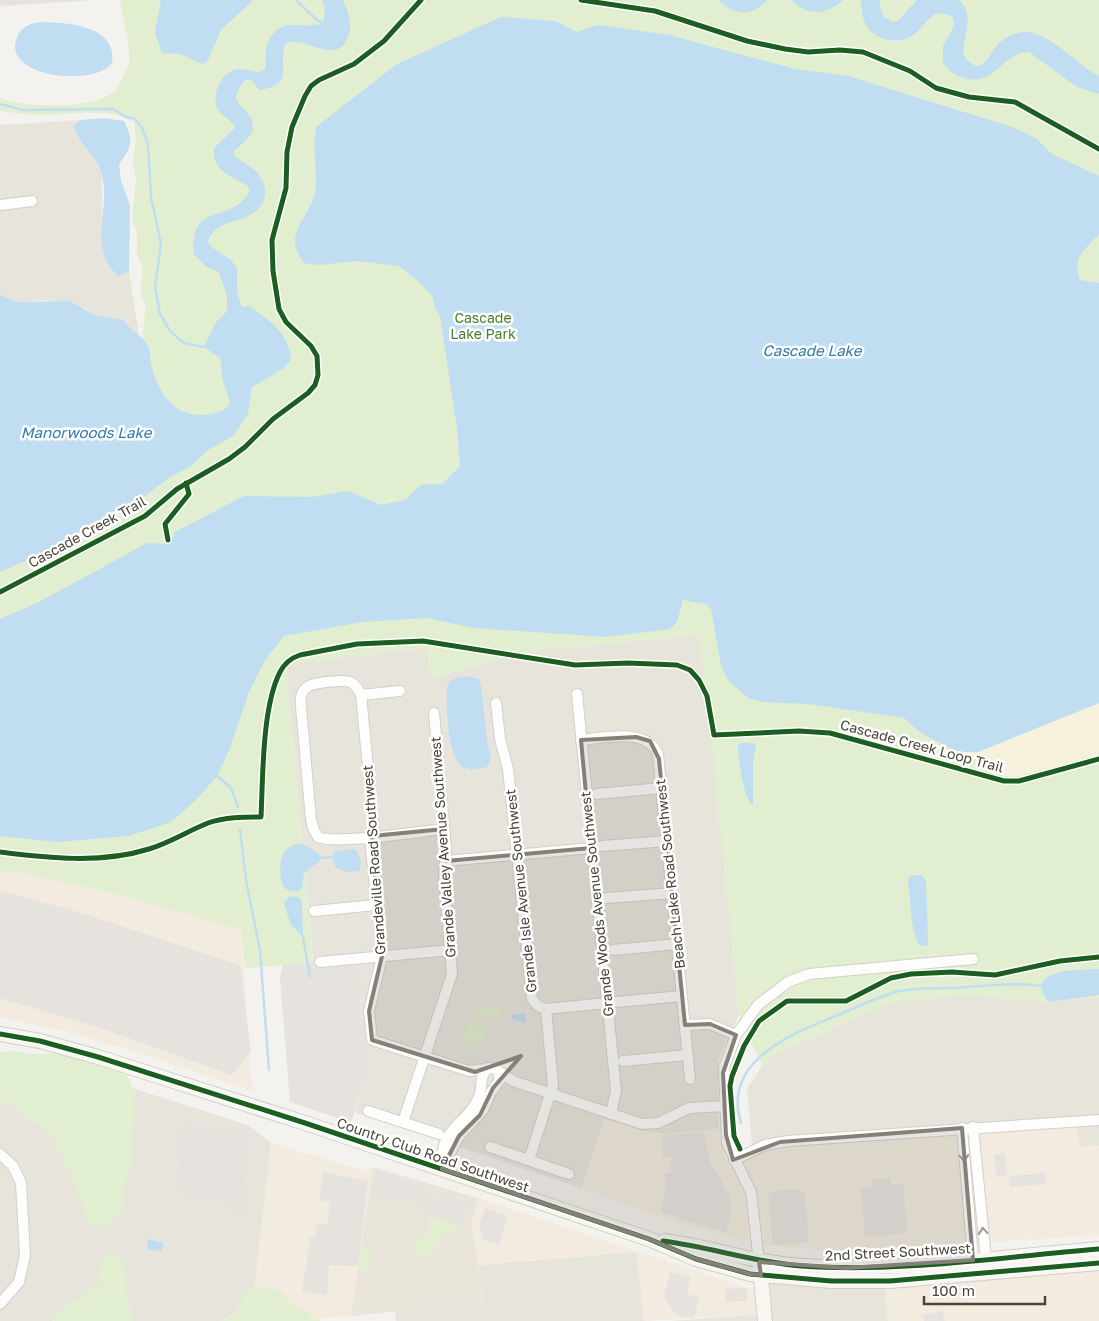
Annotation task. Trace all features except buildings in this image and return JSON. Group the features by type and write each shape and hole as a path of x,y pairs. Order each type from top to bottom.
{"main road":[{"name":"Country Club Road Southwest","path":"0,1034 56,1045 211,1093 648,1239"},
{"name":"2nd Street Southwest","path":"648,1239 696,1259 863,1282 1099,1263"},
{"name":"2nd Street Southwest","path":"760,1269 847,1268 979,1260 1099,1249"},
{"path":"760,1269 765,1321"}],"street":[{"path":"0,205 32,201"},
{"path":"400,691 361,695 356,686 349,681 315,684 303,691 301,707 311,820 316,833 327,839 444,829"},
{"name":"Grande Woods Avenue Southwest","path":"577,694 591,848 612,1003 616,1090 611,1114"},
{"name":"Grandeville Road Southwest","path":"361,695 373,819 372,836 376,905 382,956 369,1011 372,1040 469,1071 490,1086 513,1081"},
{"name":"Grande Isle Avenue Southwest","path":"496,703 500,742 508,769 530,990 535,1003 546,1009 553,1072 551,1094 529,1160"},
{"name":"Grande Valley Avenue Southwest","path":"403,1122 451,977 451,950 444,879 446,861 444,829 434,714"},
{"name":"Beach Lake Road Southwest","path":"581,740 636,738 650,741 658,754 690,1079"},
{"path":"598,794 662,788"},
{"path":"602,846 667,840"},
{"path":"446,861 591,848"},
{"path":"607,898 672,892"},
{"path":"314,911 376,905"},
{"path":"613,950 677,944"},
{"path":"320,962 451,950"},
{"path":"760,1269 751,1192 727,1143 724,1068 736,1035 758,1005 788,982 809,974 973,960"},
{"path":"546,1009 682,996"},
{"path":"685,1025 710,1024 736,1035"},
{"path":"623,1061 687,1055"},
{"path":"468,1120 479,1098 482,1073 488,1068"},
{"name":"Grandeville Road Southwest","path":"469,1071 488,1068 498,1070 513,1081 650,1125 689,1108 725,1106"},
{"path":"442,1169 441,1157 454,1126 468,1120 483,1110 500,1078 498,1070"},
{"path":"368,1111 439,1134"},
{"path":"734,1160 756,1148 780,1142 962,1128 993,1129 1099,1120"},
{"path":"962,1128 979,1260"},
{"path":"973,1128 980,1273"},
{"path":"490,1147 569,1174"},
{"path":"0,1154 13,1166 21,1182 25,1255 19,1282 0,1304"}],"highlighted area":[{"path":"636,737 650,741 659,759 685,1025 710,1024 736,1035 723,1073 726,1135 733,1160 780,1142 962,1128 973,1260 847,1268 759,1262 761,1275 750,1274 696,1259 649,1239 442,1169 459,1136 480,1115 493,1088 521,1056 475,1072 372,1040 369,1011 382,956 372,836 444,829 446,861 591,848 581,740"}],"shaded area":[{"path":"0,0 95,0 0,6"},
{"path":"81,120 73,126 75,133 93,156 102,175 102,239 119,276 129,271 139,335 131,331 123,320 95,315 87,309 48,300 18,302 0,295 0,125"},
{"path":"701,635 739,1015 718,1060 719,1129 665,1134 646,1132 604,1119 581,1188 355,1112 367,1066 357,966 314,969 286,664 427,648 431,678 528,651"},
{"path":"0,871 11,871 116,894 241,930 252,1091 140,1053 64,1031 0,1017"},
{"path":"0,891 69,909 240,965 251,1052 232,1075 97,1027 0,998"},
{"path":"313,963 314,969 357,965 367,1066 351,1123 290,1102 280,977 283,965"},
{"path":"970,995 1049,1002 1099,997 1099,1145 1079,1147 1075,1122 752,1145 747,1089 762,1066 778,1053 893,1001"},
{"path":"490,1055 507,1061 503,1067 492,1062 477,1065 476,1058"},
{"path":"0,1067 91,1075 248,1125 271,1143 253,1303 222,1321 0,1321"},
{"path":"515,1068 538,1075 536,1082 513,1074"},
{"path":"604,1119 646,1132 665,1134 719,1129 725,1159 737,1177 744,1193 749,1242 680,1224 581,1188"},
{"path":"183,1125 250,1134 242,1217 222,1200 183,1194 176,1182"},
{"path":"1076,1126 1080,1147 1099,1145 1099,1235 850,1252 764,1245 756,1187 744,1161 762,1151 788,1146"},
{"path":"704,1132 710,1162 730,1196 731,1213 726,1233 661,1212 666,1188 664,1174 671,1173 671,1157 663,1158 662,1136"},
{"path":"271,1143 362,1170 373,1167 351,1316 312,1319 253,1303"},
{"path":"1005,1153 1007,1175 996,1176 994,1155"},
{"path":"373,1167 478,1198 471,1224 479,1265 482,1303 351,1316"},
{"path":"378,1171 424,1187 422,1194 439,1200 442,1193 470,1203 462,1226 417,1210 420,1202 397,1195 394,1202 370,1193"},
{"path":"323,1172 368,1181 358,1266 329,1265 327,1295 302,1292 310,1237 315,1237 317,1223 327,1224 330,1202 319,1200"},
{"path":"1045,1173 1046,1184 1010,1187 1009,1176"},
{"path":"891,1178 891,1185 903,1184 907,1233 865,1237 861,1188 871,1187 871,1179"},
{"path":"796,1189 805,1194 809,1242 773,1245 768,1192"},
{"path":"478,1198 756,1291 758,1314 644,1321 637,1252 479,1265 471,1223"},
{"path":"485,1208 508,1216 499,1245 483,1240 479,1225"},
{"path":"637,1252 644,1321 396,1321 395,1311 482,1303 479,1265"},
{"path":"1099,1269 1099,1321 888,1321 885,1288"},
{"path":"670,1272 691,1277 687,1294 699,1297 694,1319 677,1315 667,1303 664,1296"},
{"path":"769,1282 821,1288 885,1288 888,1321 772,1321"},
{"path":"746,1288 747,1301 726,1302 725,1289"},
{"path":"942,1311 945,1321 924,1321 923,1315"},
{"path":"764,1314 765,1321 669,1321"}],"green space":[{"name":"Cascade Lake Park","path":"120,0 1099,0 1099,997 1049,1002 970,995 893,1001 778,1053 762,1066 739,1015 700,635 528,651 431,678 427,648 286,664 313,963 245,968 241,930 116,894 11,871 0,871 0,506 124,496 146,304 141,296 142,266 137,255 137,235 132,218 136,180 133,162 136,138 134,122 103,113 40,115 0,111 0,98 25,104 57,106 102,99 112,93 118,87 129,64 128,40"},
{"path":"495,1006 501,1009 501,1015 494,1021 479,1020 471,1013 478,1008"},
{"path":"468,1022 489,1029 483,1047 462,1040"},
{"path":"14,1051 30,1054 62,1054 121,1072 128,1077 136,1099 131,1157 120,1211 112,1223 102,1226 91,1225 83,1213 74,1181 53,1138 15,1107 0,1102 0,1052"},
{"path":"432,1217 458,1226 456,1229 448,1230 427,1258 414,1252 417,1239 429,1232 429,1224"},
{"path":"361,1247 368,1248 372,1254 371,1270 358,1269"},
{"path":"110,1253 122,1260 125,1268 130,1318 133,1321 52,1321 52,1317 94,1287 97,1283 102,1261"},
{"path":"248,1288 268,1288 280,1291 295,1307 308,1311 312,1319 318,1318 320,1321 221,1321 231,1317 239,1310 241,1296"}],"sand":[{"path":"1099,703 1099,755 1014,777 1001,774 962,752 978,752"}],"water":[{"path":"161,0 253,0 221,30 207,62 202,64 180,54 162,53 155,32"},
{"name":"Manorwoods Lake","path":"322,0 343,0 349,15 350,26 346,41 340,48 334,50 326,50 293,42 285,44 282,79 278,84 259,90 252,80 245,80 236,98 252,120 253,126 250,136 234,151 234,155 260,176 265,187 265,195 261,205 255,212 220,227 208,241 210,246 231,260 237,268 237,294 242,307 249,306 277,328 287,342 291,360 284,368 252,387 248,414 233,436 208,450 191,466 170,477 129,508 92,524 50,550 0,572 0,295 18,302 69,301 95,315 123,320 147,344 154,376 159,387 172,404 191,414 202,415 215,413 227,407 230,400 223,381 220,358 204,347 216,322 227,311 227,296 219,272 207,267 194,254 194,237 198,226 205,219 233,208 250,191 248,186 224,172 219,167 214,156 214,148 235,128 219,111 216,105 217,91 223,78 234,70 242,69 259,72 265,69 268,42 273,33 279,28 292,25 323,23 325,10"},
{"path":"718,0 767,0 755,10 742,12 730,9"},
{"path":"791,0 843,0 830,9 817,12 804,9"},
{"path":"860,0 879,0 883,16 892,22 898,21 917,0 959,0 967,11 968,18 963,54 975,66 980,66 984,63 998,44 1008,37 1022,32 1036,34 1055,44 1099,76 1099,94 1077,87 1029,52 1012,58 982,78 973,79 958,76 950,71 943,62 943,46 954,26 953,18 949,15 936,13 913,35 901,40 887,40 874,34 869,29 864,20"},
{"name":"Cascade Lake","path":"501,17 555,21 577,32 597,25 669,35 795,69 848,76 1009,126 1036,138 1052,154 1099,176 1099,234 1084,250 1077,266 1080,280 1099,283 1099,703 978,752 962,752 949,748 920,732 904,718 809,704 762,702 748,698 728,680 721,666 711,609 706,604 683,600 677,622 670,629 607,637 474,628 426,618 362,622 284,636 265,660 249,692 230,748 217,776 198,798 171,822 128,836 57,842 0,836 0,619 41,601 147,543 170,544 175,532 244,496 312,497 348,491 381,505 405,500 418,487 424,484 442,484 460,466 457,428 440,316 435,308 433,297 419,282 399,266 356,261 319,265 304,263 296,248 295,238 315,192 316,127 397,64"},
{"path":"42,22 77,25 99,34 107,41 111,50 112,63 102,71 87,75 51,74 35,69 22,61 15,51 17,37 21,30 27,26"},
{"path":"103,118 124,121 130,139 127,153 119,164 121,181 130,205 129,271 119,276 109,265 101,242 104,189 100,168 79,139 73,126 81,120"},
{"path":"466,676 479,679 481,684 487,740 491,758 487,767 470,770 468,767 465,769 459,764 454,755 449,732 447,707 448,685 454,679"},
{"path":"741,743 753,743 756,746 753,762 753,805 747,796 742,778 738,745"},
{"path":"296,844 306,846 319,854 320,861 304,873 302,888 292,892 283,886 280,867 286,851"},
{"path":"354,849 357,851 361,863 359,871 347,872 336,868 333,860 334,852"},
{"path":"922,875 926,882 928,945 920,946 914,932 908,882 909,877"},
{"path":"296,896 302,902 303,937 291,925 284,904 288,897"},
{"path":"1099,969 1099,995 1049,1002 1042,991 1042,983 1048,977 1057,973"},
{"path":"525,1013 526,1023 514,1021 511,1015"},
{"path":"148,1239 163,1243 162,1251 147,1249"}],"waterway":[{"path":"296,0 318,21 325,24"},
{"path":"0,104 23,110 113,109 126,117 135,119 142,128 148,144 151,197 161,244 155,287 160,314 170,331 184,343 204,347"},
{"path":"217,776 231,788 238,807"},
{"path":"240,829 246,880 260,950 269,1070"},
{"path":"320,858 333,857"},
{"path":"303,937 310,977"},
{"path":"741,1123 738,1101 742,1082 751,1066 783,1040 801,1031 895,992 923,988 1008,984 1042,986"}],"cycle path":[{"name":"Cascade Creek Trail","path":"0,592 145,516 177,489 229,459 245,447 273,419 308,393 315,385 318,375 317,356 311,346 286,322 279,309 273,271 272,240 286,188 287,152 292,127 311,86 319,80 354,64 384,41 421,0"},
{"path":"581,0 655,11 747,41 785,49 808,52 840,50 863,52 910,71 936,88 969,97 1015,102 1099,149"},
{"path":"168,540 165,524 189,494 186,483"},
{"name":"Cascade Creek Loop Trail","path":"0,852 56,858 112,857 149,849 214,821 261,817 264,743 270,704 280,672 288,662 300,655 357,644 423,641 575,665 628,663 677,665 690,670 699,680 707,696 714,735 799,731 830,733 1004,781 1019,781 1099,759"},
{"path":"740,1149 734,1136 730,1086 732,1076 744,1046 759,1021 787,1001 846,1001 891,978 911,974 952,972 995,975 1060,961 1099,957"},
{"path":"0,1034 40,1041 98,1057 305,1123 649,1239 696,1259 750,1274 831,1281 890,1281 1099,1263"},
{"path":"663,1241 783,1264 838,1268 913,1266 1099,1249"}]}
